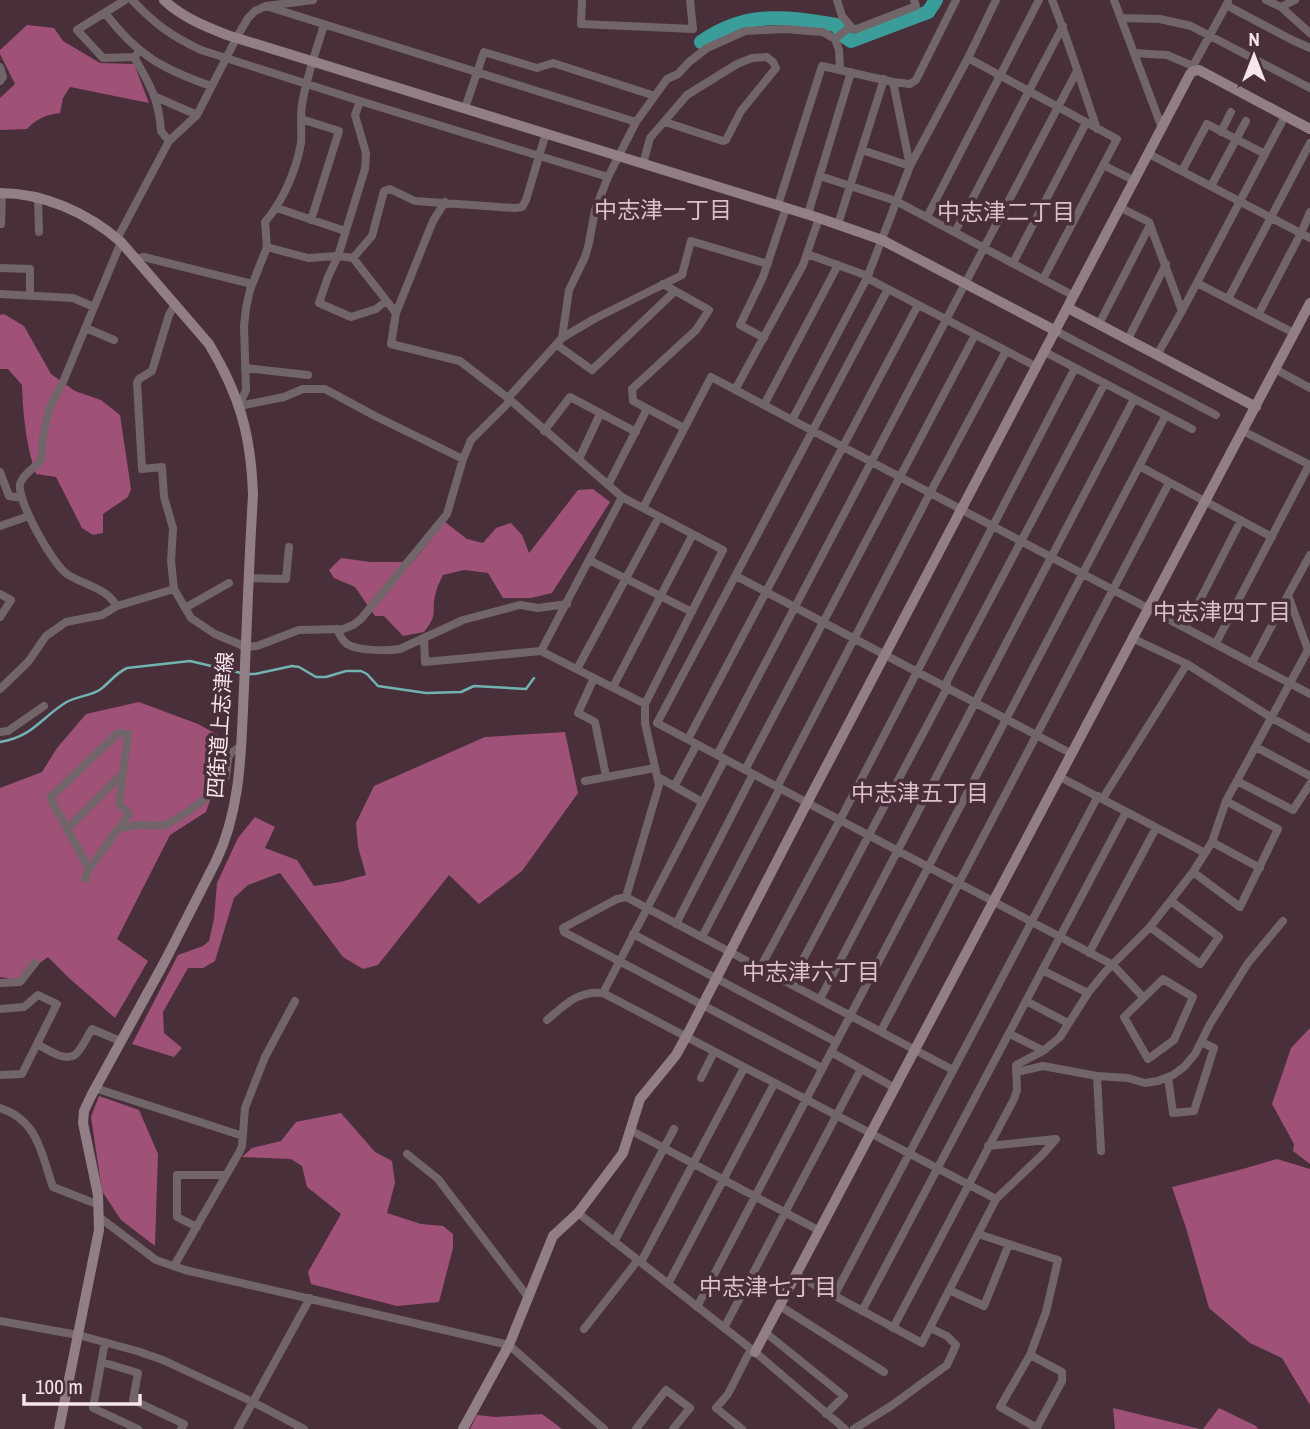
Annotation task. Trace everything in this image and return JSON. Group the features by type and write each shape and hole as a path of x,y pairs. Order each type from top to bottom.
{"street":[{"path":"125,0 77,30 103,58 137,54 211,86"},
{"path":"132,0 177,39 201,50 608,177"},
{"path":"164,0 193,21 237,37 814,216 882,240 1216,415"},
{"path":"117,606 107,594 67,574 52,559 29,516 22,498 21,482 41,460 49,409 86,328 119,240 169,141 197,115 248,18 266,6 313,0"},
{"path":"582,0 581,24 693,29 690,0"},
{"path":"837,0 842,16 854,30 916,6 914,0"},
{"path":"764,338 740,325 768,264 822,66 910,84 916,80 956,0"},
{"path":"792,419 867,277 910,166 996,0"},
{"path":"927,217 1039,0"},
{"path":"1052,0 1097,129"},
{"path":"1114,0 1162,128"},
{"path":"1266,0 1281,7 1310,33"},
{"path":"1281,7 1295,0"},
{"path":"463,1429 509,1345 553,1236 578,1213 623,1153 640,1099 676,1055 686,1037 1227,2 1310,48"},
{"path":"266,6 636,122"},
{"path":"105,13 137,54 156,97 161,131 169,141"},
{"path":"1122,18 1160,19 1191,26 1310,88"},
{"path":"239,406 246,390 246,308 252,284 267,247 265,222 278,208 292,175 301,142 306,84 324,25"},
{"path":"955,232 1063,26"},
{"path":"835,40 850,27"},
{"path":"559,341 569,290 589,243 596,210 608,177 636,122 667,79 678,75 707,48 737,33 757,30 823,32 835,40 839,50 839,69"},
{"path":"465,108 484,52 537,68 553,63 655,96"},
{"path":"1135,53 1167,55 1310,129"},
{"path":"643,164 650,138 687,95 737,64 752,58 767,57 773,61 776,68 741,111 726,140 665,122"},
{"path":"968,58 1117,139 1044,279"},
{"path":"0,67 3,77 0,81"},
{"path":"603,993 702,802 721,757 795,607 1077,71"},
{"path":"736,390 807,254 820,176 851,72"},
{"path":"838,224 862,150 889,81"},
{"path":"889,81 910,166"},
{"path":"156,97 197,115"},
{"path":"360,101 355,115 364,145 366,165 338,256 319,303 351,317 376,309 386,300"},
{"path":"1221,132 1231,113"},
{"path":"1157,355 1285,116"},
{"path":"301,119 339,131 311,220"},
{"path":"1211,186 1245,121"},
{"path":"1013,263 1086,123"},
{"path":"1182,171 1206,124 1265,154"},
{"path":"353,258 372,236 384,191 390,189 415,201 522,207 546,134"},
{"path":"1228,299 1310,143"},
{"path":"862,150 910,166"},
{"path":"1149,154 1310,237"},
{"path":"1103,165 1135,181"},
{"path":"820,176 896,201 1074,296"},
{"path":"0,224 1,193"},
{"name":"四街道上志津線","path":"1,193 38,198 77,212 119,240 209,344 225,371 247,433 252,468 246,647 236,799 223,847 84,1111 83,1123 98,1195 99,1230 60,1429"},
{"path":"38,198 39,232"},
{"path":"445,202 433,221 396,313 391,344 460,361 509,399 622,497 723,550 645,704 645,723 659,785 626,897"},
{"path":"278,208 345,231"},
{"path":"1121,208 1149,222 1182,311"},
{"path":"1258,314 1310,212"},
{"path":"1099,324 1150,225"},
{"path":"174,304 152,371 137,383 142,469 162,467 164,497 173,527 171,561 174,589 191,618 215,634 246,647 257,646 299,629 343,629 361,619 447,513 471,440 559,341 594,319 682,275 691,240 768,264"},
{"path":"267,247 308,258 353,258 396,313"},
{"path":"807,254 867,277 1037,367"},
{"path":"136,259 144,257 252,284"},
{"path":"1128,339 1166,264"},
{"path":"764,405 838,265"},
{"path":"0,268 30,270 30,295"},
{"path":"1197,283 1294,333"},
{"path":"663,284 709,310 696,330 632,389 633,401 684,428"},
{"path":"888,289 657,723 1113,965 1143,997"},
{"path":"559,341 592,370 675,291"},
{"path":"0,294 73,298 94,307"},
{"path":"742,1429 716,1408 728,1394 766,1333 1310,303"},
{"path":"688,739 918,304"},
{"path":"1068,308 1256,407"},
{"path":"86,328 114,340"},
{"path":"676,924 823,622 975,335"},
{"path":"702,937 1006,351"},
{"path":"1045,352 1192,429"},
{"path":"245,368 308,375"},
{"path":"760,968 1075,368"},
{"path":"1275,369 1310,388"},
{"path":"643,508 711,377 1310,694"},
{"path":"790,984 870,836 947,688 947,681 1105,383"},
{"path":"239,406 284,397 303,389 324,389 463,459"},
{"path":"544,430 570,397 636,432"},
{"path":"820,999 1135,399"},
{"path":"607,485 648,409"},
{"path":"579,458 600,414"},
{"path":"697,1307 1166,415"},
{"path":"1216,643 1310,465 1244,430"},
{"path":"1139,466 1272,537"},
{"path":"0,472 9,496 22,498"},
{"path":"881,1031 1169,483"},
{"path":"541,651 622,497"},
{"path":"0,526 29,516"},
{"path":"577,670 659,517"},
{"path":"1185,627 1241,520"},
{"path":"613,687 693,534"},
{"path":"248,578 286,579 289,547"},
{"path":"1252,663 1310,555"},
{"path":"589,560 692,612"},
{"path":"736,576 1072,754"},
{"path":"186,608 229,583"},
{"path":"0,689 28,662 54,628 66,622 102,615 117,606 174,589"},
{"path":"0,594 10,600 0,617"},
{"path":"893,1328 1014,1099 1017,1090 1016,1065 1060,1037 1088,993 1150,927 1193,872 1212,842 1226,801 1308,649 1288,595"},
{"path":"337,629 346,644 358,648 400,649 463,620 520,605 537,608 567,604"},
{"path":"424,638 425,663 541,651 645,704"},
{"path":"1132,638 1187,664 1310,739"},
{"path":"834,1296 1100,797 1187,664"},
{"path":"594,678 578,713 595,722 606,776"},
{"path":"0,732 8,731 44,706"},
{"path":"85,879 89,869 129,814 119,804 128,734 118,733 51,797 89,869"},
{"path":"675,786 697,744"},
{"path":"120,827 154,827 175,821 221,785 226,776 228,758 241,747"},
{"path":"1256,747 1310,776"},
{"path":"585,781 606,776 656,772 702,802"},
{"path":"67,829 121,775"},
{"path":"1060,777 1205,853"},
{"path":"1237,781 1293,810 1310,784"},
{"path":"1193,872 1240,907 1260,868 1278,829 1226,801"},
{"path":"862,1311 1126,812"},
{"path":"1089,953 1156,828"},
{"path":"1212,842 1260,868"},
{"path":"822,1068 564,932 563,928 617,899 626,897 953,1070"},
{"path":"1150,927 1200,964 1219,936 1171,901"},
{"path":"1016,1072 1043,1066 1097,1076 1128,1078 1145,1083 1168,1077 1184,1067 1195,1054 1210,1024 1248,963 1283,922"},
{"path":"633,934 836,1042"},
{"path":"0,983 20,982 35,963"},
{"path":"1042,970 1088,993"},
{"path":"1163,979 1193,998 1174,1040 1149,1059 1124,1017 1143,997 1163,979"},
{"path":"547,1020 578,995 603,993 996,1199"},
{"path":"0,1009 24,1007 38,995 57,1004 22,1074 0,1074"},
{"path":"174,1266 240,1151 246,1108 265,1057 295,1001"},
{"path":"1026,1001 1069,1023"},
{"path":"37,1044 60,1056 68,1057 76,1054 92,1029 120,1041"},
{"path":"1010,1034 1042,1050"},
{"path":"1168,1077 1173,1114 1194,1111 1214,1048 1201,1042"},
{"path":"701,1078 715,1052"},
{"path":"831,1052 895,1088"},
{"path":"584,1329 639,1261 744,1068"},
{"path":"724,1328 861,1069"},
{"path":"1097,1076 1101,1151"},
{"path":"668,1284 774,1084"},
{"path":"95,1088 243,1136"},
{"path":"0,1108 10,1111 27,1123 36,1139 53,1187 99,1211 156,1260 509,1345 604,1429"},
{"path":"630,1129 820,1231"},
{"path":"614,1242 674,1129"},
{"path":"796,1275 922,1343 996,1199 1056,1139 988,1146"},
{"path":"407,1154 438,1180 528,1297"},
{"path":"197,1227 177,1217 177,1175 226,1175"},
{"path":"578,1213 753,1351 845,1429"},
{"path":"978,1234 1058,1260 1046,1312 1030,1355 1000,1407 1037,1428 1062,1372 1030,1355"},
{"path":"949,1290 984,1306 1009,1244"},
{"path":"238,1429 310,1298"},
{"path":"780,1306 884,1372"},
{"path":"0,1321 78,1335 163,1360 304,1429"},
{"path":"854,1429 947,1365 956,1345 947,1336 930,1328"},
{"path":"766,1333 844,1396 826,1414"},
{"path":"105,1342 93,1408 138,1429"},
{"path":"102,1362 138,1373 133,1400 184,1424 181,1429"},
{"path":"636,1429 666,1390 690,1408 673,1429"}],"shaded area":[{"path":"27,25 54,28 63,41 100,63 134,64 149,103 70,87 63,98 60,113 42,118 27,129 0,130 0,98 15,84 0,50"},
{"path":"4,314 24,326 51,374 75,391 101,400 120,415 131,489 128,497 103,514 103,533 93,535 82,528 56,477 36,474 26,430 22,385 8,369 0,369 0,315"},
{"path":"593,489 610,502 552,593 531,598 503,598 488,573 464,570 443,575 436,590 433,616 429,625 424,632 403,636 384,616 375,616 355,587 334,578 329,570 341,558 370,562 413,562 445,522 467,539 483,543 496,528 511,523 522,535 529,553 578,490"},
{"path":"139,702 198,724 222,737 225,757 206,812 170,835 117,939 148,961 115,1018 48,957 17,980 0,977 0,788 42,772 57,748 86,714"},
{"path":"565,732 578,793 522,871 479,904 449,875 378,965 363,969 343,957 280,873 248,885 234,898 215,961 203,968 188,968 163,1012 164,1033 182,1048 174,1057 132,1044 178,955 209,941 217,883 238,838 255,817 275,827 265,848 297,860 314,886 366,875 358,847 356,823 374,786 485,737"},
{"path":"1310,1028 1310,1164 1293,1151 1294,1144 1272,1104 1291,1048"},
{"path":"99,1096 139,1110 158,1154 155,1246 121,1220 102,1191 91,1117"},
{"path":"341,1113 375,1152 392,1161 395,1183 387,1213 421,1224 443,1226 453,1234 453,1248 439,1302 397,1306 311,1284 308,1272 341,1214 307,1187 302,1166 291,1159 242,1157 252,1148 281,1141 296,1122"},
{"path":"1277,1159 1310,1169 1310,1405 1282,1358 1250,1343 1209,1308 1172,1187"},
{"path":"1113,1408 1200,1429 1115,1429"},
{"path":"1219,1408 1256,1426 1258,1429 1203,1429"},
{"path":"542,1414 562,1429 470,1429 477,1415 496,1417"}],"waterway":[{"path":"701,42 733,25 782,18 836,25 851,41 928,12 936,0"},
{"path":"0,742 28,732 56,709 97,691 127,668 190,661 241,673"},
{"path":"248,674 292,666 316,677 361,671 378,686 426,693 461,692 474,686 526,689 534,678"}],"district":[{"name":"中志津一丁目","path":"663,209"},
{"name":"中志津二丁目","path":"1006,211"},
{"name":"中志津四丁目","path":"1222,611"},
{"name":"中志津五丁目","path":"920,792"},
{"name":"中志津六丁目","path":"811,971"},
{"name":"中志津七丁目","path":"768,1286"}]}
